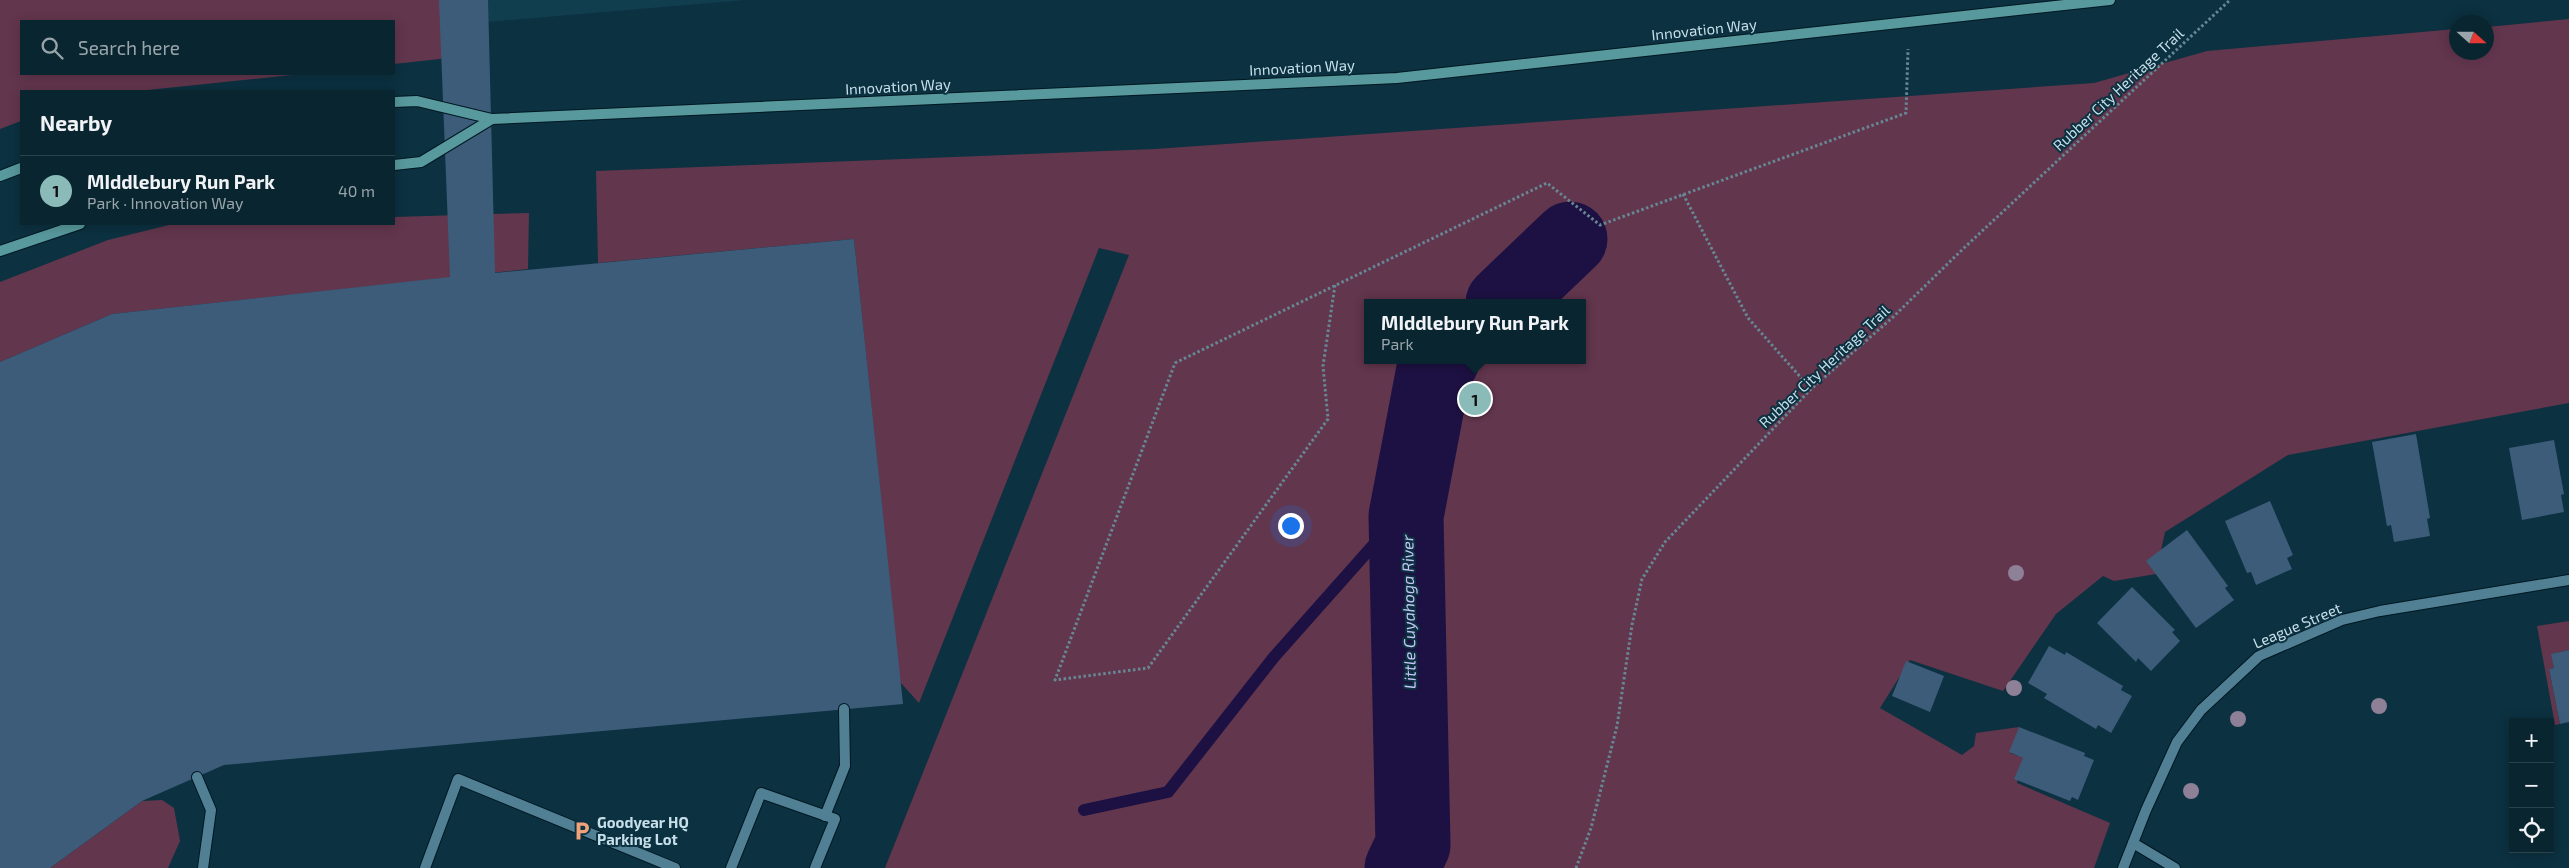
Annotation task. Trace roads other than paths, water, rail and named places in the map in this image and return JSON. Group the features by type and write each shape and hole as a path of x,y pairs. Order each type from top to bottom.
{"main road":[{"name":"Innovation Way","path":"395,102 416,101 492,119 1397,78 2110,0"},
{"name":"Innovation Way","path":"395,166 421,162 492,119"},
{"path":"0,176 20,168"},
{"path":"0,250 77,225"}],"street":[{"name":"League Street","path":"2123,868 2177,742 2201,710 2259,656 2342,620 2380,611 2569,580"},
{"path":"826,816 845,766 844,709"},
{"path":"196,777 211,810 203,868"},
{"path":"425,868 458,779 675,868"},
{"path":"731,868 761,793 835,819 815,868"},
{"path":"2133,843 2176,868"}],"waterway":[{"name":"Little Cuyahoga River","path":"1507,299 1570,239"},
{"name":"Little Cuyahoga River","path":"1402,868 1413,845 1406,516 1434,369 1438,364"},
{"path":"1084,810 1168,792 1274,657 1408,506"}],"place":[{"name":"MIddlebury Run Park","path":"1475,399"},
{"name":"Goodyear HQ Parking Lot","path":"582,831"}]}
